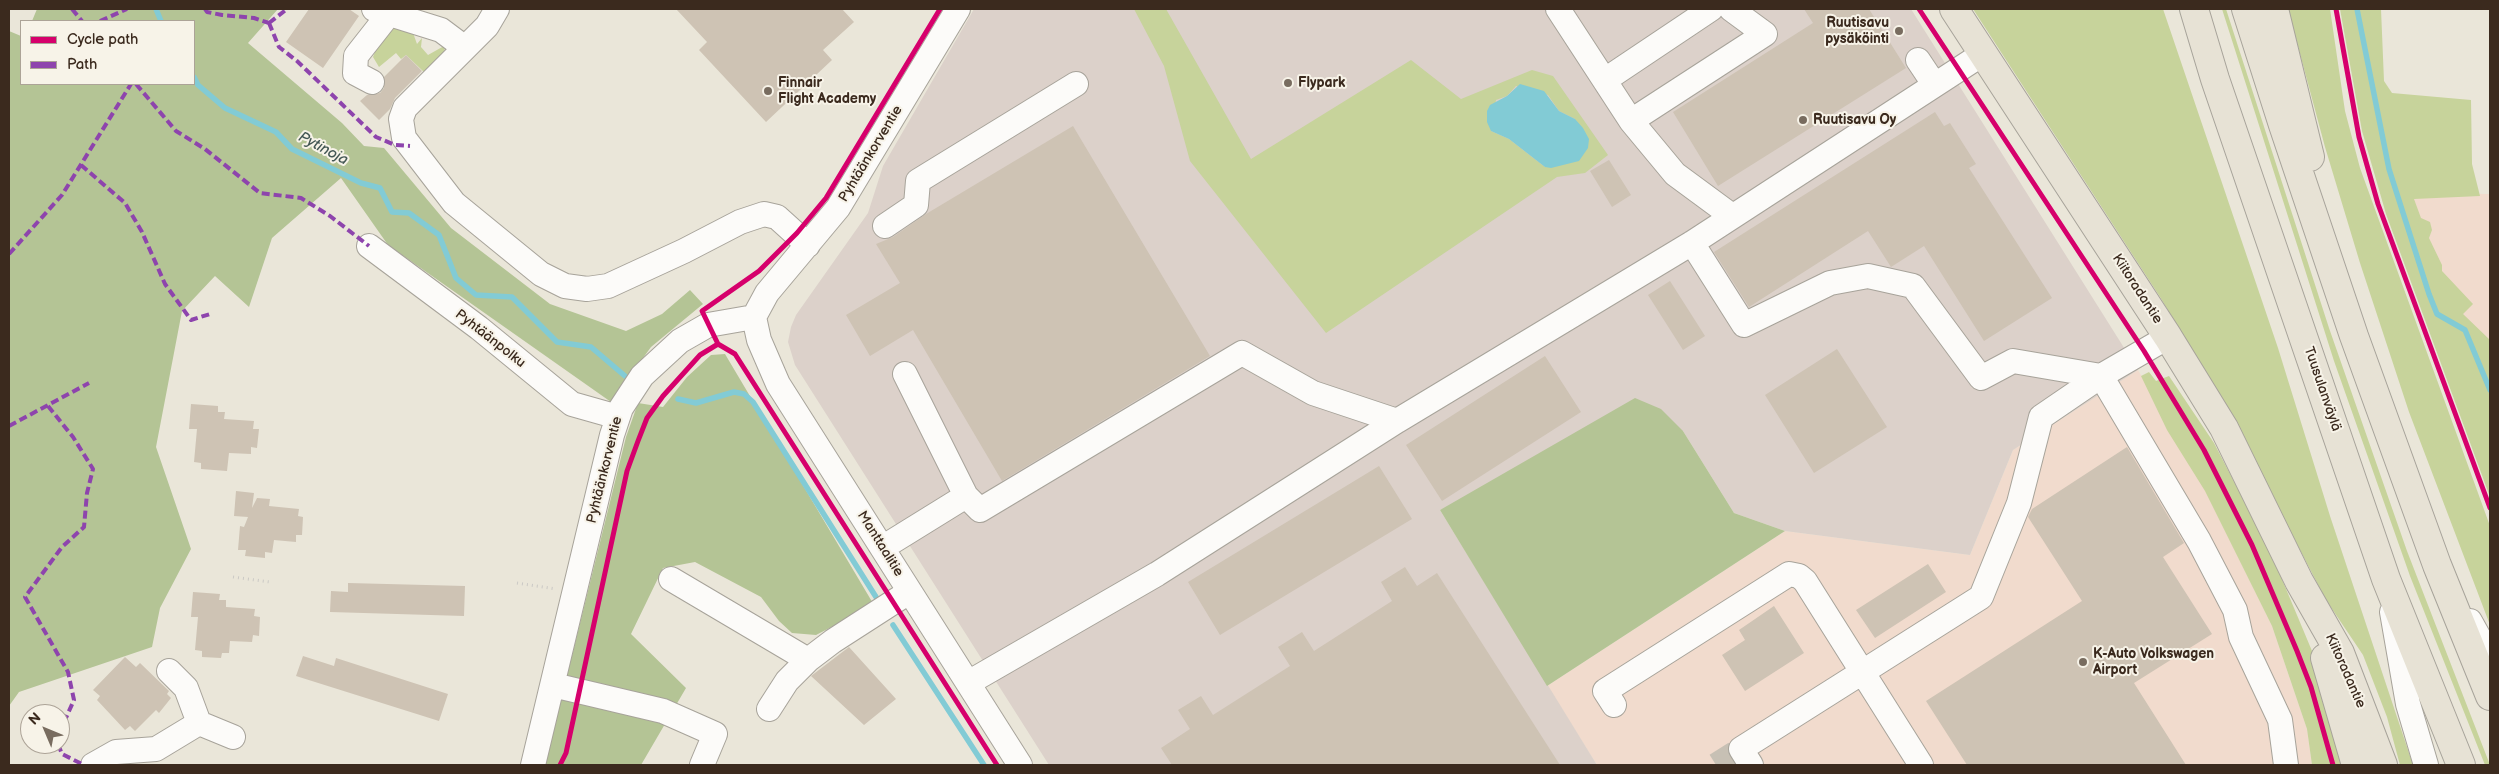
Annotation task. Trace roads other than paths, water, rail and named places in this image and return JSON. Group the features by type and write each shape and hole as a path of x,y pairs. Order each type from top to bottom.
{"main road":[{"name":"Kiitoradantie","path":"1954,9 2168,337 2224,428 2299,581 2340,653 2384,765"},
{"path":"2186,9 2216,79"},
{"name":"Tuusulanväylä","path":"2194,9 2216,79 2386,578 2461,765"},
{"path":"2246,9 2354,336 2437,565 2490,696"},
{"path":"2274,9 2354,336"},
{"name":"Kiitoradantie","path":"2299,581 2356,765"}],"street":[{"path":"497,9 486,26 406,108 401,119 404,138 454,203 541,274 565,286 587,290 608,286 684,251 740,222 764,214 777,217 808,245"},
{"name":"Pyhtäänkorventie","path":"533,765 618,418 628,394 642,376 680,341 708,325 754,317 766,293 838,208 958,9"},
{"path":"1558,9 1631,122 1675,174 1732,216"},
{"path":"1605,80 1711,9"},
{"path":"1631,122 1765,34 1731,9"},
{"path":"372,82 355,73 356,56 382,12 441,30 465,48"},
{"path":"968,683 1157,574 1397,421 1692,243 1984,53"},
{"path":"1918,60 1934,84"},
{"path":"885,226 916,205 918,181 1076,84"},
{"path":"1692,243 1744,325 1830,283 1868,276 1913,286 1981,378 2014,361 2101,376 2199,541 2235,610 2241,637 2280,720 2286,765"},
{"name":"Pyhtäänpolku","path":"369,246 478,328 572,404 618,418"},
{"name":"Manttaalitie","path":"754,317 759,340 778,384 1020,765"},
{"path":"1742,756 1862,672 1981,597 2019,503 2041,418 2101,376 2168,337"},
{"path":"905,374 966,496 980,510 1242,353 1313,392 1397,421"},
{"path":"882,548 966,496"},
{"path":"2437,565 2490,656"},
{"path":"1614,705 1605,691 1788,574 1799,576 1805,581 1921,765"},
{"path":"2386,578 2408,704 2426,765"},
{"path":"671,579 808,660"},
{"path":"769,709 787,681 808,660 833,641 909,592"},
{"path":"169,671 186,688 199,723 233,737"},
{"path":"553,685 663,711 715,734 702,765"},
{"path":"93,765 116,752 156,749 199,723"}],"water":[{"path":"1520,84 1544,91 1559,111 1575,119 1583,128 1589,139 1588,148 1579,161 1551,168 1545,167 1509,139 1491,131 1487,122 1487,111 1490,105 1507,96"}],"waterway":[{"name":"Pytinoja","path":"156,9 161,20"},
{"path":"2357,9 2389,169 2429,294 2437,314 2465,330 2490,390"},
{"name":"Pytinoja","path":"195,79 198,85 225,108 276,132 292,149 361,183 380,188 392,212 409,213 439,235 456,278 476,295 512,297 557,342 591,347 625,376"},
{"path":"678,399 696,403 734,392 744,394 753,402 876,597"},
{"path":"893,625 984,765"}],"tunnel":[{"path":"1716,765 1735,753"}],"place":[{"name":"Ruutisavu pysäköinti","path":"1899,31"},
{"name":"Flypark","path":"1288,83"},
{"name":"Finnair Flight Academy","path":"768,91"},
{"name":"Ruutisavu Oy","path":"1803,120"},
{"name":"K-Auto Volkswagen Airport","path":"2083,662"}]}
